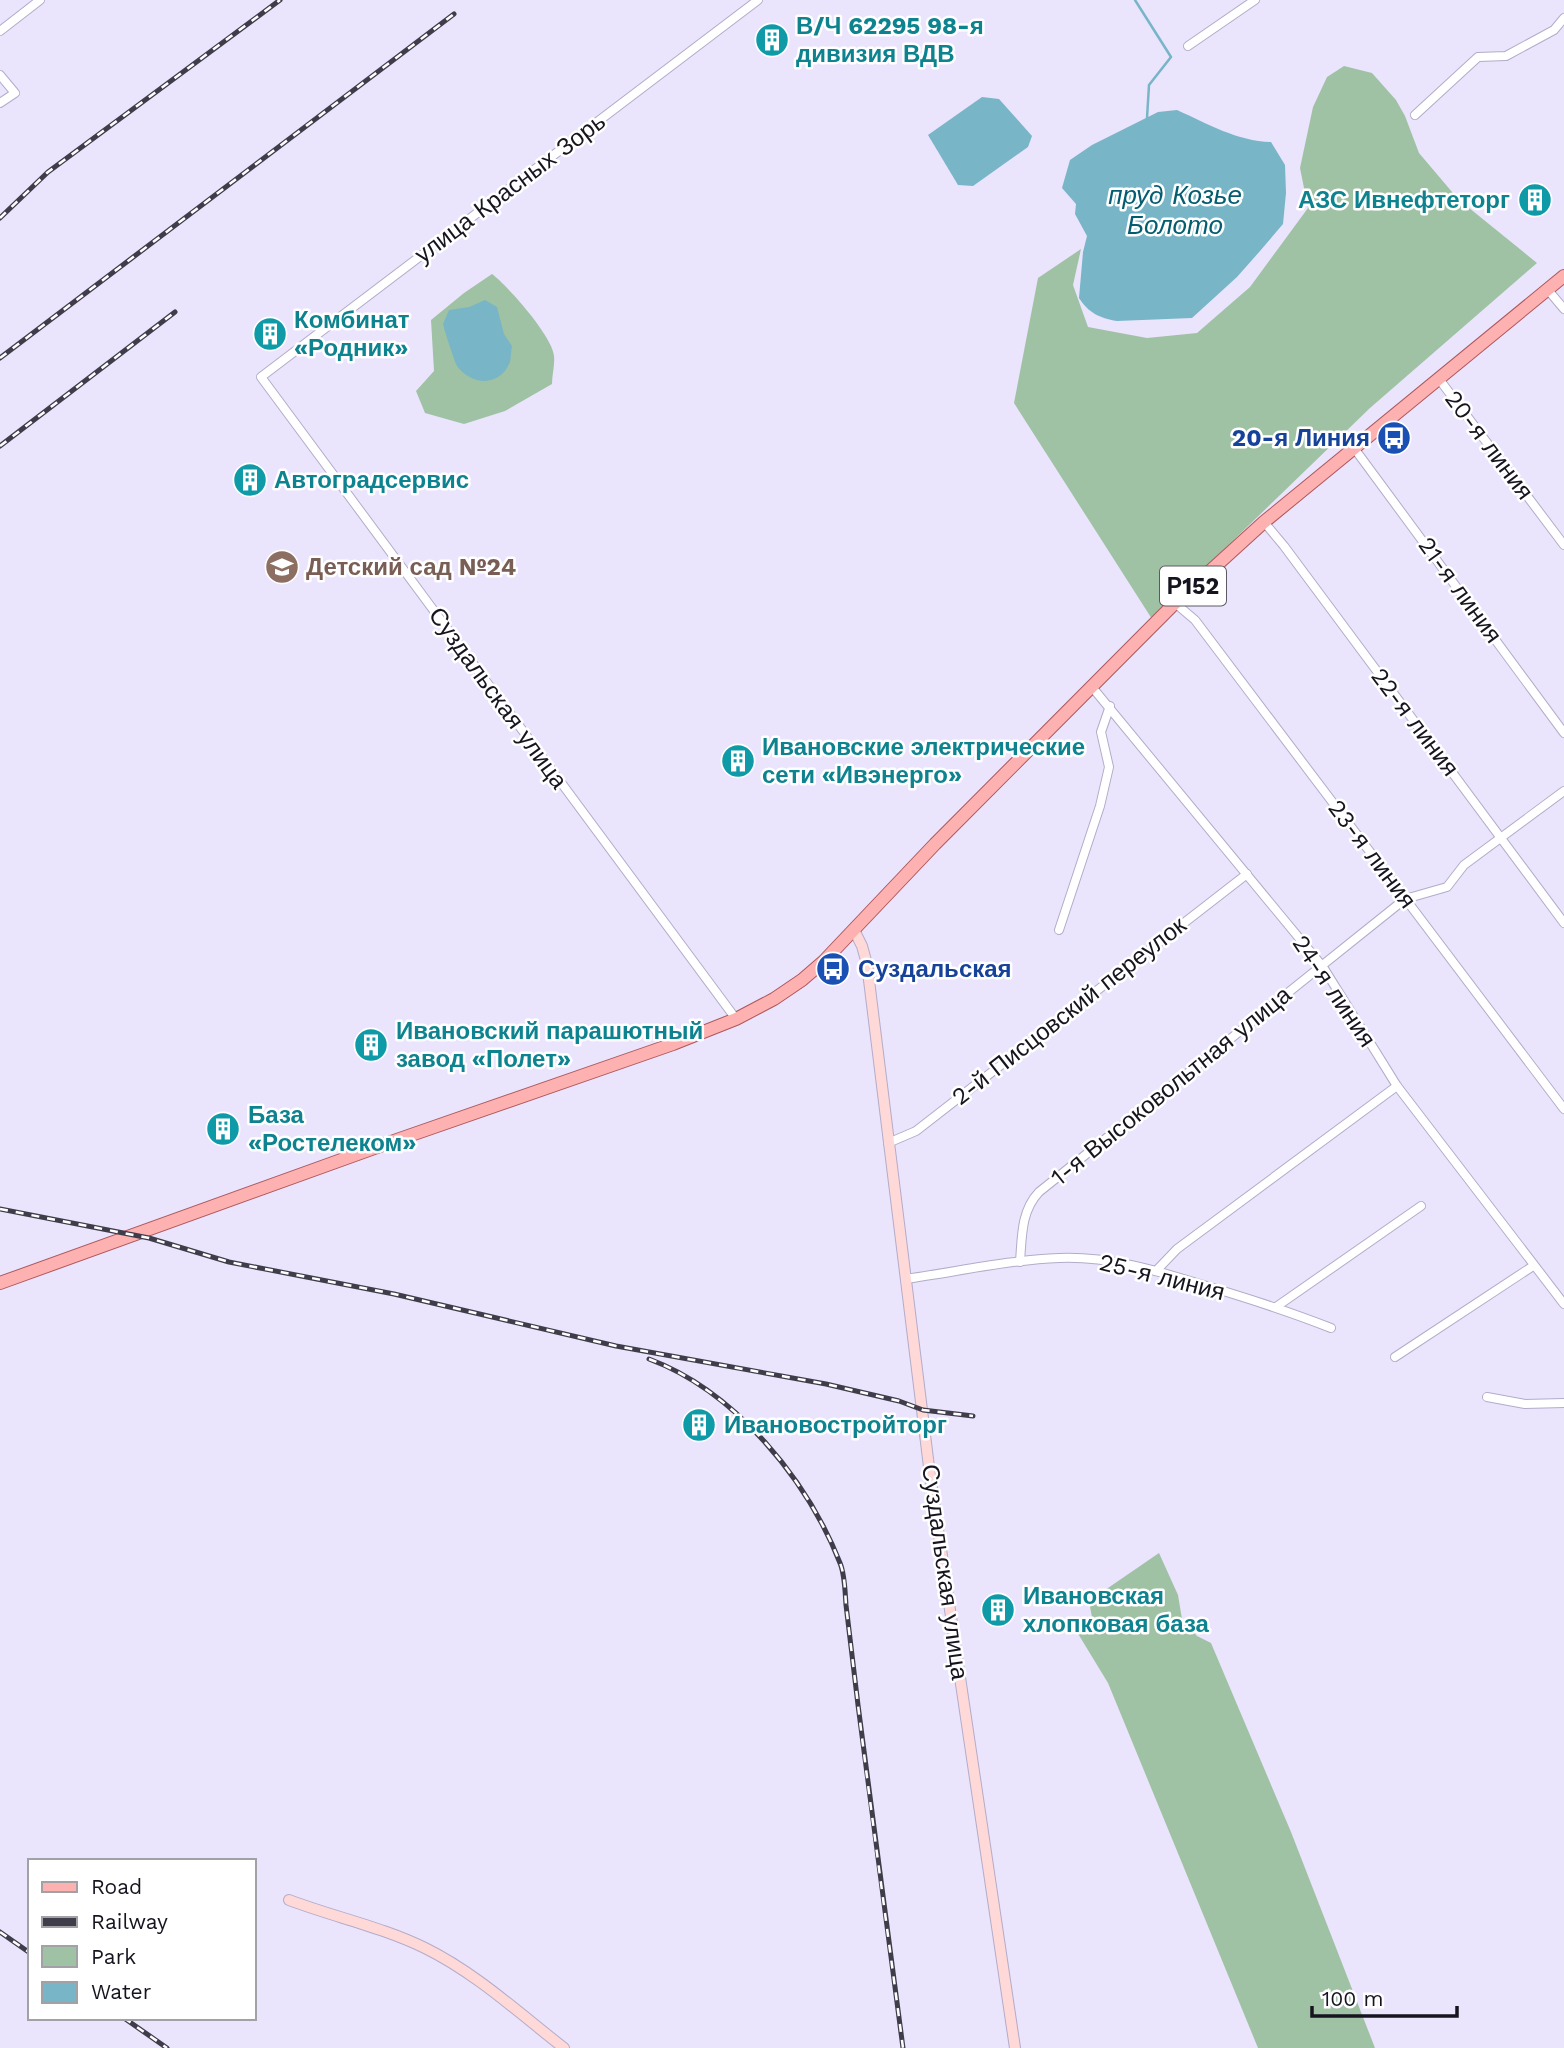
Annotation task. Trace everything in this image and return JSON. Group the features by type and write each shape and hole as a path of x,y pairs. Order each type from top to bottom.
{"main road":[{"name":"Р152","path":"0,1283 736,1019 774,999 802,980 854,930 935,844 1175,603 1264,522 1564,276"},
{"name":"Суздальская улица","path":"854,930 867,964 952,1635 1015,2048"},
{"path":"289,1900 349,1919 424,1948 462,1970 564,2048"}],"street":[{"path":"0,31 40,0"},
{"name":"улица Красных Зорь","path":"261,377 758,0"},
{"path":"1188,46 1255,0"},
{"path":"1415,115 1478,57 1506,56 1554,30 1564,18"},
{"path":"0,75 15,93 0,103"},
{"path":"1548,289 1564,309"},
{"name":"Суздальская улица","path":"261,377 736,1019"},
{"name":"20-я линия","path":"1439,379 1564,545"},
{"name":"21-я линия","path":"1354,448 1564,733"},
{"name":"22-я линия","path":"1264,522 1564,923"},
{"name":"23-я линия","path":"1175,603 1195,620 1564,1109"},
{"name":"24-я линия","path":"1092,687 1323,967 1398,1086 1564,1304"},
{"path":"1059,930 1100,806 1109,767 1101,732 1110,706"},
{"name":"1-я Высоковольтная улица","path":"1020,1262 1024,1218 1029,1202 1039,1192 1405,899 1447,887 1464,865 1564,791"},
{"name":"2-й Писцовский переулок","path":"888,1143 915,1131 1247,874"},
{"path":"1156,1270 1177,1249 1398,1086"},
{"path":"1276,1307 1421,1206"},
{"name":"25-я линия","path":"905,1279 1061,1257 1095,1259 1156,1270 1276,1307 1331,1328"},
{"path":"1395,1357 1533,1266"},
{"path":"1487,1397 1525,1404 1564,1404"}],"green space":[{"path":"1344,66 1372,73 1396,100 1419,153 1458,199 1537,263 1370,408 1152,619 1014,403 1038,278 1081,249 1073,285 1088,327 1147,338 1197,333 1250,287 1308,208 1300,168 1313,107 1327,77"},
{"path":"492,274 518,300 552,348 552,384 505,411 464,424 425,413 416,391 434,371 431,320"},
{"path":"1159,1553 1178,1595 1182,1619 1197,1636 1211,1643 1291,1832 1375,2048 1258,2048 1108,1683 1077,1632 1093,1623 1089,1601"}],"water":[{"path":"982,97 999,99 1032,136 1028,147 973,186 958,185 928,135"},
{"name":"пруд Козье Болото","path":"1177,110 1234,135 1271,142 1285,165 1283,224 1237,277 1192,318 1117,321 1105,318 1087,308 1079,298 1087,236 1075,214 1076,204 1062,188 1070,160 1092,145 1158,112"},
{"path":"485,300 497,307 504,334 512,346 510,362 505,370 493,380 485,381 470,377 457,366 443,324 449,310 469,307"}],"waterway":[{"path":"1135,0 1171,57 1149,85 1147,118"}],"railway":[{"path":"0,218 48,172 280,0"},
{"path":"0,358 454,14"},
{"path":"0,446 175,312"},
{"path":"0,1209 149,1238 229,1262 394,1294 616,1346 826,1384 899,1401 923,1410 973,1416"},
{"path":"649,1359 681,1374 739,1415 788,1470 826,1531 840,1563 903,2048"},
{"path":"0,1932 28,1952"},
{"path":"127,2020 167,2048"}],"place":[{"name":"В/Ч 62295 98-я дивизия ВДВ","path":"772,40"},
{"name":"АЗС Ивнефтеторг","path":"1535,200"},
{"name":"Комбинат «Родник»","path":"270,334"},
{"name":"20-я Линия","path":"1394,438"},
{"name":"Автоградсервис","path":"250,480"},
{"name":"Детский сад №24","path":"282,567"},
{"name":"Ивановские электрические сети «Ивэнерго»","path":"738,761"},
{"name":"Суздальская","path":"833,969"},
{"name":"Ивановский парашютный завод «Полет»","path":"371,1045"},
{"name":"База «Ростелеком»","path":"223,1129"},
{"name":"Ивановостройторг","path":"699,1425"},
{"name":"Ивановская хлопковая база","path":"998,1610"}]}
